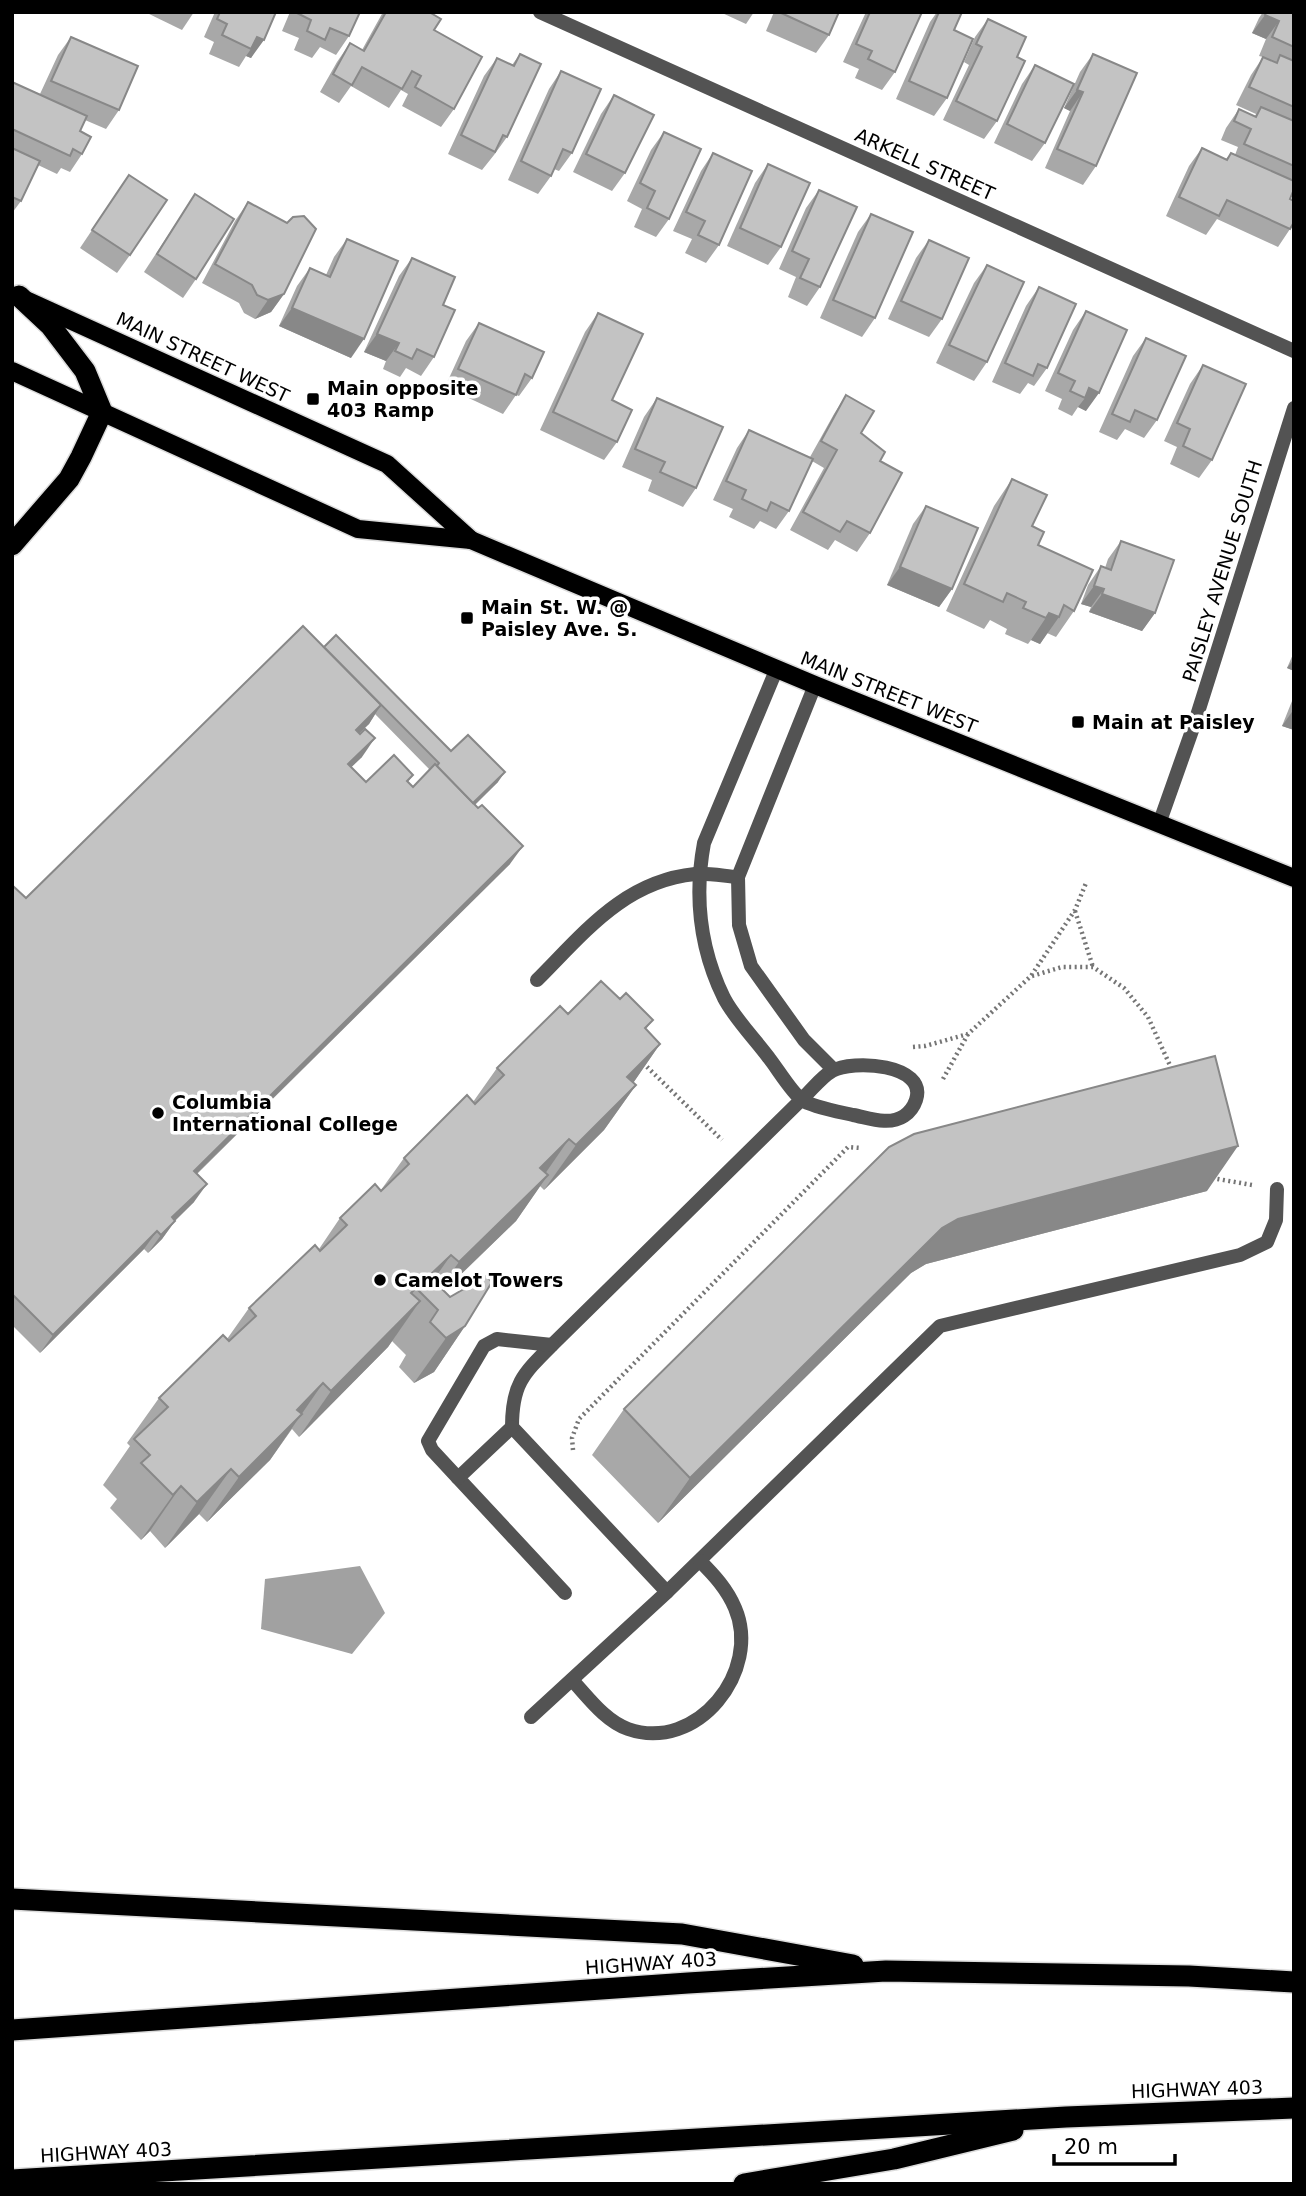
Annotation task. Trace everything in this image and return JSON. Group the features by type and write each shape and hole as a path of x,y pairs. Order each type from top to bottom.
{"highway":[{"path":"12,545 69,479 102,412 85,371 50,325 15,295"},
{"path":"12,1899 682,1934 886,1971"},
{"name":"HIGHWAY 403","path":"12,2031 886,1971 1175,1976 1294,1982"},
{"name":"HIGHWAY 403","path":"12,2180 1066,2117 1294,2108"},
{"path":"744,2184 894,2159 1066,2117"}],"main road":[{"name":"MAIN STREET WEST","path":"15,295 387,464 471,540"},
{"name":"MAIN STREET WEST","path":"12,371 358,529 471,540 815,685 1294,878"}],"street":[{"name":"ARKELL STREET","path":"540,12 1294,351"},
{"name":"PAISLEY AVENUE SOUTH","path":"1159,824 1194,725 1294,408"},
{"path":"667,1592 512,1427 512,1403 520,1380 552,1345 801,1100 833,1069 878,1066 904,1072 914,1081 919,1093 914,1107 903,1117 887,1122 801,1100 725,1000 705,950 699,915 698,874 704,843 777,668"},
{"path":"815,685 738,877 739,925 751,966 804,1040 833,1069"},
{"path":"537,980 608,909 643,888 674,877 698,874 738,877"},
{"path":"531,1717 667,1592 940,1326 1240,1255 1267,1242 1276,1220 1277,1189"},
{"path":"552,1345 497,1339 484,1346 428,1441 432,1450 565,1593"},
{"path":"458,1478 512,1427"},
{"path":"572,1680 608,1717 629,1729 655,1732 668,1730 681,1727 707,1714 724,1694 733,1675 740,1656 740,1636 736,1609 720,1581 700,1560"}],"path":[{"path":"939,1085 968,1034 1031,976 1075,910 1086,883"},
{"path":"1075,910 1093,967"},
{"path":"1031,976 1062,967 1093,967 1124,988 1149,1017 1177,1082"},
{"path":"908,1048 968,1034"},
{"path":"639,1059 741,1159"},
{"path":"575,1458 572,1438 579,1419 848,1147 867,1148"},
{"path":"1207,1166 1211,1178 1277,1189"}],"shaded area":[{"path":"360,1566 385,1613 352,1654 261,1629 265,1579"}],"building":[{"path":"220,12 276,12 264,40 257,37 251,49 222,35 227,24 217,19"},
{"path":"295,12 360,12 349,36 330,28 325,40 307,31 311,20"},
{"path":"386,12 429,12 441,19 434,30 482,57 454,109 415,87 421,76 412,71 402,89 362,67 352,85 333,74 350,43 364,51"},
{"path":"779,12 839,12 829,35"},
{"path":"870,12 922,12 895,72 868,59 872,51 856,44"},
{"path":"939,12 962,12 954,30 973,39 947,98 909,81"},
{"path":"1266,12 1294,12 1294,47 1272,37 1279,21 1265,15"},
{"path":"988,19 1026,37 1017,57 1025,61 997,121 956,101 982,47 976,44"},
{"path":"71,37 138,66 119,110 51,81"},
{"path":"520,54 541,64 507,137 503,135 495,152 461,135 497,58 514,66"},
{"path":"1093,54 1137,73 1096,166 1057,149 1083,92 1077,90"},
{"path":"1280,55 1294,61 1294,107 1249,87 1263,57 1277,63"},
{"path":"1035,65 1074,84 1045,143 1007,124"},
{"path":"561,71 601,89 572,153 563,149 551,176 521,161"},
{"path":"12,82 87,116 80,131 91,137 82,154 73,149 70,156 12,129"},
{"path":"614,95 654,115 625,173 586,154"},
{"path":"1261,107 1294,121 1294,166 1244,144 1251,129 1234,121 1239,109 1256,117"},
{"path":"664,132 701,149 669,219 647,208 655,191 640,183"},
{"path":"12,148 40,161 21,201 12,197"},
{"path":"1202,148 1227,160 1231,153 1294,181 1290,199 1294,201 1294,222 1290,229 1227,200 1219,216 1179,197"},
{"path":"713,153 752,171 719,245 698,235 705,221 686,212"},
{"path":"768,164 810,183 781,247 740,228"},
{"path":"129,175 167,200 130,255 92,230"},
{"path":"819,190 857,207 820,287 800,278 809,259 792,251"},
{"path":"195,194 234,219 196,279 157,254"},
{"path":"248,202 287,223 293,217 304,216 316,229 284,294 268,300 257,295 252,285 215,264"},
{"path":"871,214 913,232 875,318 833,300"},
{"path":"347,239 398,261 364,339 292,308 310,268 330,277"},
{"path":"929,240 969,258 942,319 901,301"},
{"path":"412,258 455,277 443,305 455,310 434,357 417,349 412,359 395,351 399,343 377,334"},
{"path":"987,265 1024,282 987,362 949,345"},
{"path":"1039,287 1076,304 1047,368 1038,364 1033,376 1005,363"},
{"path":"1086,311 1127,330 1099,393 1089,388 1085,398 1070,391 1075,381 1058,373"},
{"path":"598,313 643,334 612,400 632,410 617,442 553,412"},
{"path":"479,323 544,352 532,378 525,374 516,395 458,369"},
{"path":"1146,338 1186,356 1157,420 1135,410 1130,422 1112,414"},
{"path":"1203,365 1246,384 1212,460 1183,446 1190,429 1177,423"},
{"path":"846,395 874,411 861,433 885,452 880,461 902,473 870,533 847,521 840,532 803,512 837,450 821,441"},
{"path":"657,398 723,427 696,488 660,472 665,462 635,449"},
{"path":"749,430 813,459 789,511 771,502 767,511 742,499 746,490 726,481"},
{"path":"1012,479 1047,495 1032,526 1044,532 1038,545 1093,570 1074,611 1064,605 1059,617 1049,613 1046,618 1023,608 1026,602 1007,593 1003,602 964,584"},
{"path":"926,506 978,528 952,589 900,567"},
{"path":"1121,541 1174,560 1155,613 1102,594 1104,589 1094,586 1101,566 1111,570"},
{"path":"303,626 381,705 356,730 360,734 365,729 375,738 348,764 366,782 394,755 413,775 407,781 413,787 435,764 478,808 482,805 523,846 194,1171 207,1184 172,1217 175,1221 161,1235 157,1231 53,1335 12,1294 12,885 26,898"},
{"path":"336,635 451,751 468,735 505,772 473,803 437,766 439,763 324,647"},
{"name":"Camelot Towers","path":"601,981 620,999 626,993 653,1020 645,1028 660,1044 627,1077 636,1085 576,1145 569,1139 540,1168 548,1175 459,1262 451,1255 429,1276 450,1297 486,1276 492,1282 465,1326 446,1338 430,1322 438,1310 416,1288 411,1293 420,1301 331,1391 323,1383 297,1410 302,1414 239,1477 231,1469 197,1502 181,1486 173,1495 141,1463 150,1455 134,1439 168,1407 159,1398 223,1335 229,1341 256,1316 249,1308 315,1245 320,1251 347,1225 340,1218 375,1184 381,1191 409,1164 404,1158 467,1095 475,1104 504,1075 497,1068 560,1006 568,1014"},
{"path":"1215,1056 1238,1146 958,1219 942,1228 690,1478 624,1409 889,1147 914,1134"}],"place":[{"name":"Main opposite 403 Ramp","path":"313,399"},
{"name":"Main St. W. @ Paisley Ave. S.","path":"467,618"},
{"name":"Main at Paisley","path":"1078,722"},
{"name":"Columbia International College","path":"158,1113"},
{"name":"Camelot Towers","path":"380,1280"}]}
